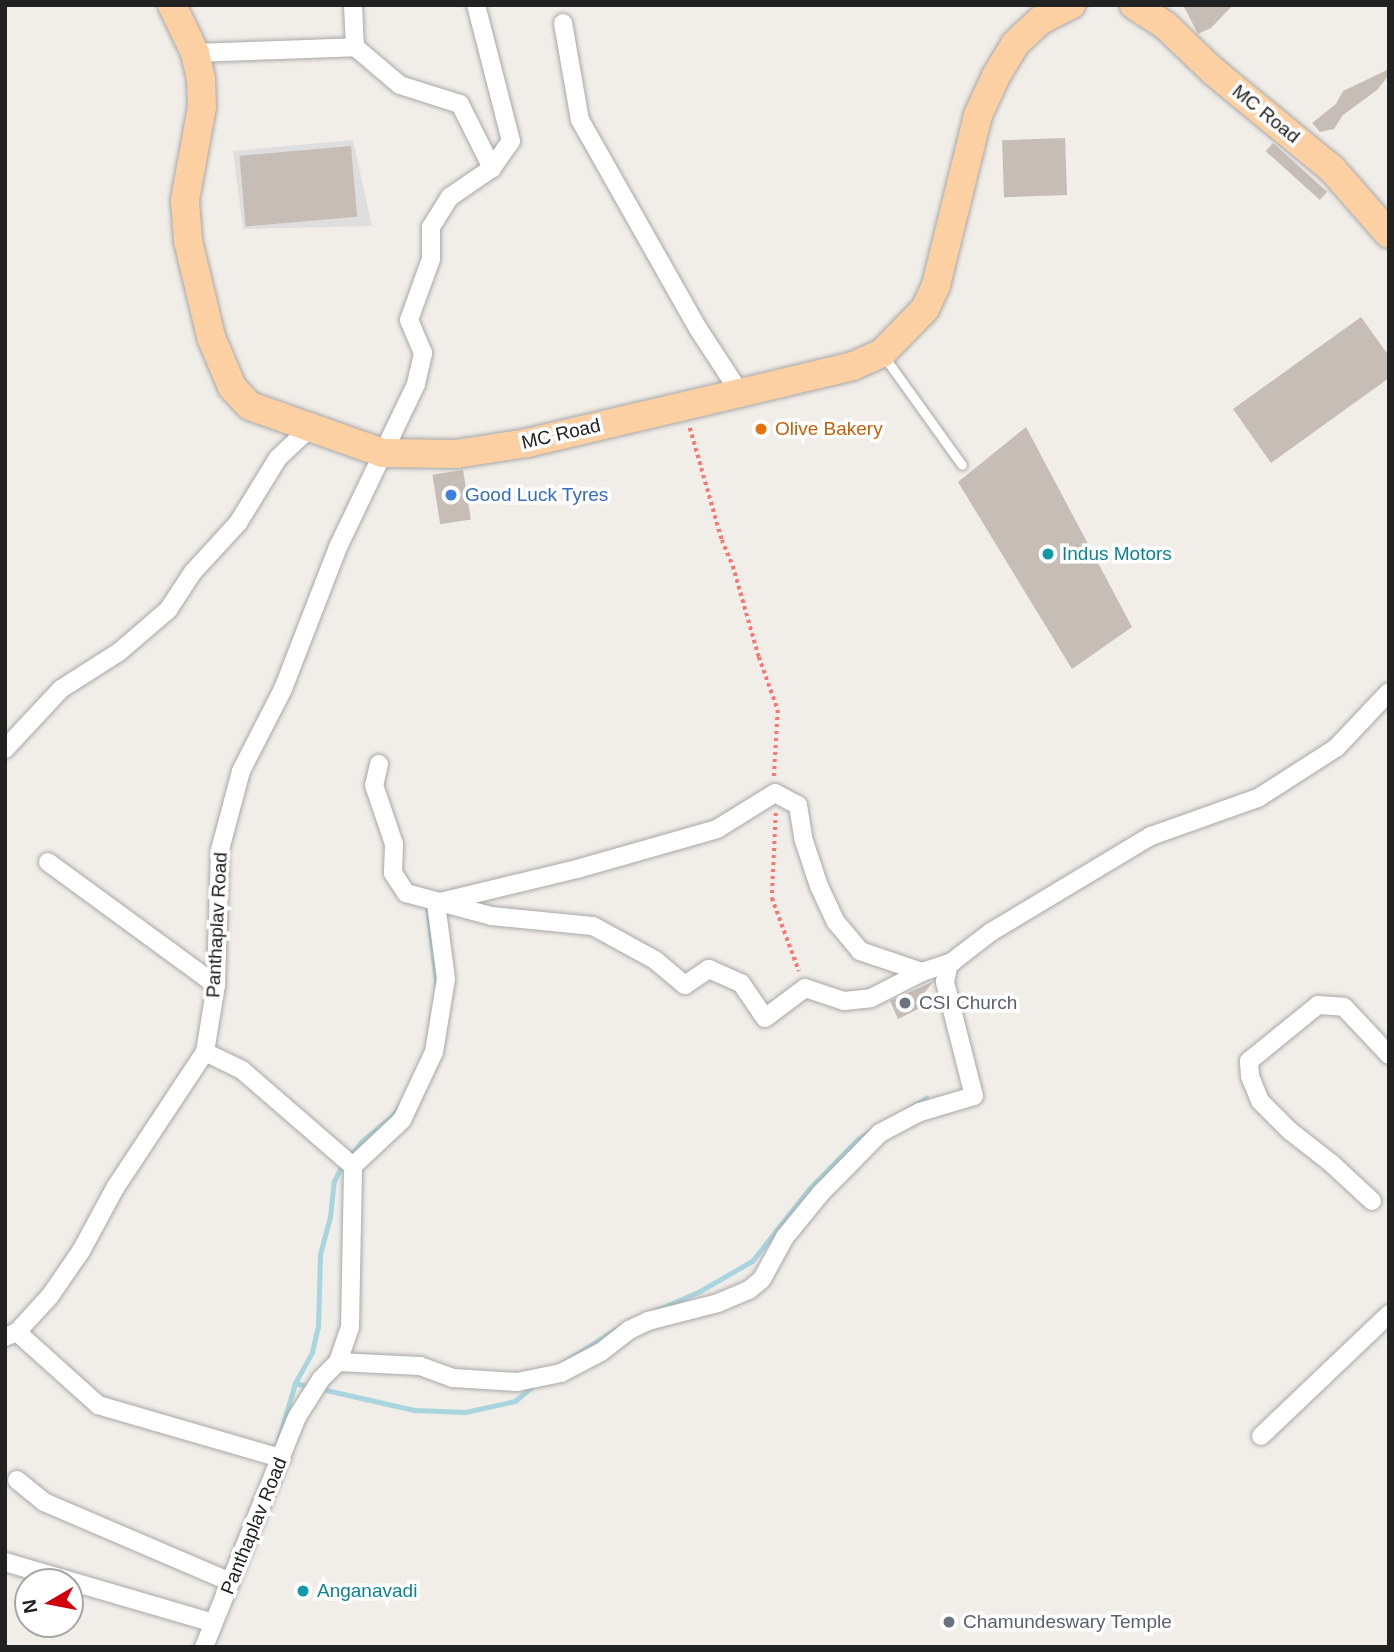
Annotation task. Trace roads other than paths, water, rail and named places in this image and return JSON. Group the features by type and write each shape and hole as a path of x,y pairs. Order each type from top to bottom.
{"main road":[{"name":"MC Road","path":"172,5 195,53 201,79 202,107 185,200 188,241 211,337 232,387 250,406 383,453 456,454 527,443 740,393 853,366 882,353 925,309 936,285 978,115 996,76 1015,44 1041,20 1071,5"},
{"name":"MC Road","path":"1134,5 1166,26 1213,71 1332,169 1389,234"}],"street":[{"path":"353,5 355,47"},
{"path":"195,53 355,47 400,85 460,104 492,168 511,141 476,5"},
{"path":"563,23 580,120 699,330 740,393"},
{"name":"Panthaplav Road","path":"205,1052 216,985 220,850 241,771 284,689 338,547 416,384 423,353 409,320 431,259 431,227 450,197 492,168"},
{"path":"5,749 61,688 118,652 168,610 193,572 238,523 278,458 309,429"},
{"path":"379,764 374,785 394,844 393,873 406,893 491,916 593,926 654,960 685,985 709,969 741,983 765,1018 806,988 844,1001 871,998 922,972 949,963 991,932 1151,836 1258,798 1336,748 1389,692"},
{"path":"436,903 577,869 717,829 775,793 798,806 811,862 836,922 860,951 922,972"},
{"path":"48,862 216,985"},
{"path":"436,903 446,979 434,1052 402,1120 353,1166 350,1327 338,1362 420,1366 453,1378 517,1382 561,1373 601,1352 629,1330 648,1321 718,1303 749,1290 762,1279 785,1237 821,1194 880,1133 920,1112 974,1096 945,982 949,963"},
{"path":"1372,1201 1331,1163 1290,1131 1260,1101 1250,1076 1249,1061 1318,1005 1344,1007 1389,1055"},
{"path":"281,1458 98,1405 11,1334 50,1296 81,1251 115,1188 205,1052 242,1070 353,1166"},
{"path":"1261,1436 1389,1314"},
{"name":"Panthaplav Road","path":"204,1647 304,1405 321,1379 338,1362"},
{"path":"17,1480 44,1502 231,1581"},
{"path":"5,1562 213,1623"}],"lane":[{"path":"882,353 962,465"}],"waterway":[{"path":"427,907 437,990"},
{"path":"905,1111 926,1098"},
{"path":"276,1448 295,1383 312,1352 318,1327 320,1254 330,1217 334,1181 342,1165 361,1142 391,1117 403,1102"},
{"path":"652,1312 700,1291 752,1261 809,1189 859,1138 872,1130"},
{"path":"564,1362 627,1322"},
{"path":"295,1383 414,1410 465,1412 515,1401 534,1385"}],"place":[{"name":"Olive Bakery","path":"761,429"},
{"name":"Good Luck Tyres","path":"451,495"},
{"name":"Indus Motors","path":"1048,554"},
{"name":"CSI Church","path":"905,1003"},
{"name":"Anganavadi","path":"303,1591"},
{"name":"Chamundeswary Temple","path":"949,1622"}]}
